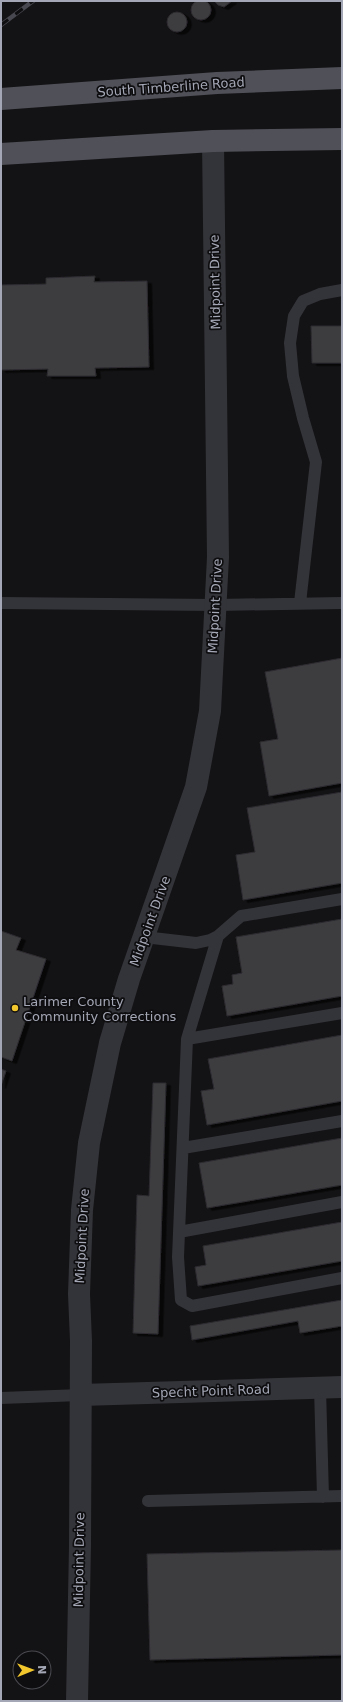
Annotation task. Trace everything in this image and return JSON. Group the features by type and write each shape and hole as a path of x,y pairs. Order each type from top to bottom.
{"main road":[{"name":"South Timberline Road","path":"1,99 217,82 342,78"},
{"path":"1,154 213,141 342,139"}],"street":[{"name":"Midpoint Drive","path":"77,1701 80,1545 81,1341 79,1294 82,1217 89,1143 110,1043 129,979 196,787 210,712 218,557 218,432 213,141"},
{"name":"Specht Point Road","path":"80,1395 342,1387"}],"lane":[{"path":"300,603 316,462 293,376 290,343 294,316 303,301 320,294 342,290"},
{"path":"1,603 216,605 342,603"},
{"path":"144,937 196,943 210,940 218,936 241,916 342,899"},
{"path":"218,936 187,1039 178,1257 181,1300 192,1306 342,1278"},
{"path":"187,1039 342,1013"},
{"path":"183,1148 342,1121"},
{"path":"179,1232 342,1202"},
{"path":"320,1388 323,1497"},
{"path":"1,1398 80,1395"},
{"path":"148,1501 342,1496"}],"building":[{"path":"201,0 208,3 211,10 208,17 201,20 194,17 191,10 194,3"},
{"path":"214,1 232,1 224,7 218,5"},
{"path":"177,12 184,15 187,22 184,29 177,32 170,29 167,22 170,15"},
{"path":"95,276 94,282 147,281 149,367 95,368 96,376 47,376 48,369 1,370 1,285 46,284 46,278"},
{"path":"311,326 342,326 342,363 312,363"},
{"path":"342,658 342,783 269,796 260,742 278,739 265,672"},
{"path":"342,792 342,883 243,900 236,855 255,852 247,808"},
{"path":"342,919 342,996 227,1016 222,986 233,984 232,975 242,973 236,937"},
{"name":"Larimer County Community Corrections","path":"1,931 21,938 16,950 46,959 12,1061 1,1057"},
{"path":"342,1035 342,1101 207,1125 201,1091 214,1089 208,1059"},
{"path":"1,1069 6,1071 1,1086"},
{"path":"153,1083 166,1083 158,1334 133,1333 137,1195 149,1196"},
{"path":"342,1138 342,1185 207,1208 199,1163"},
{"path":"342,1222 342,1261 198,1286 195,1267 206,1265 203,1246"},
{"path":"342,1300 342,1326 300,1333 298,1321 192,1340 190,1326"},
{"path":"342,1550 342,1655 150,1660 147,1554"}],"railway":[{"path":"1,25 33,1"}],"place":[{"name":"Larimer County Community Corrections","path":"15,1008"}]}
